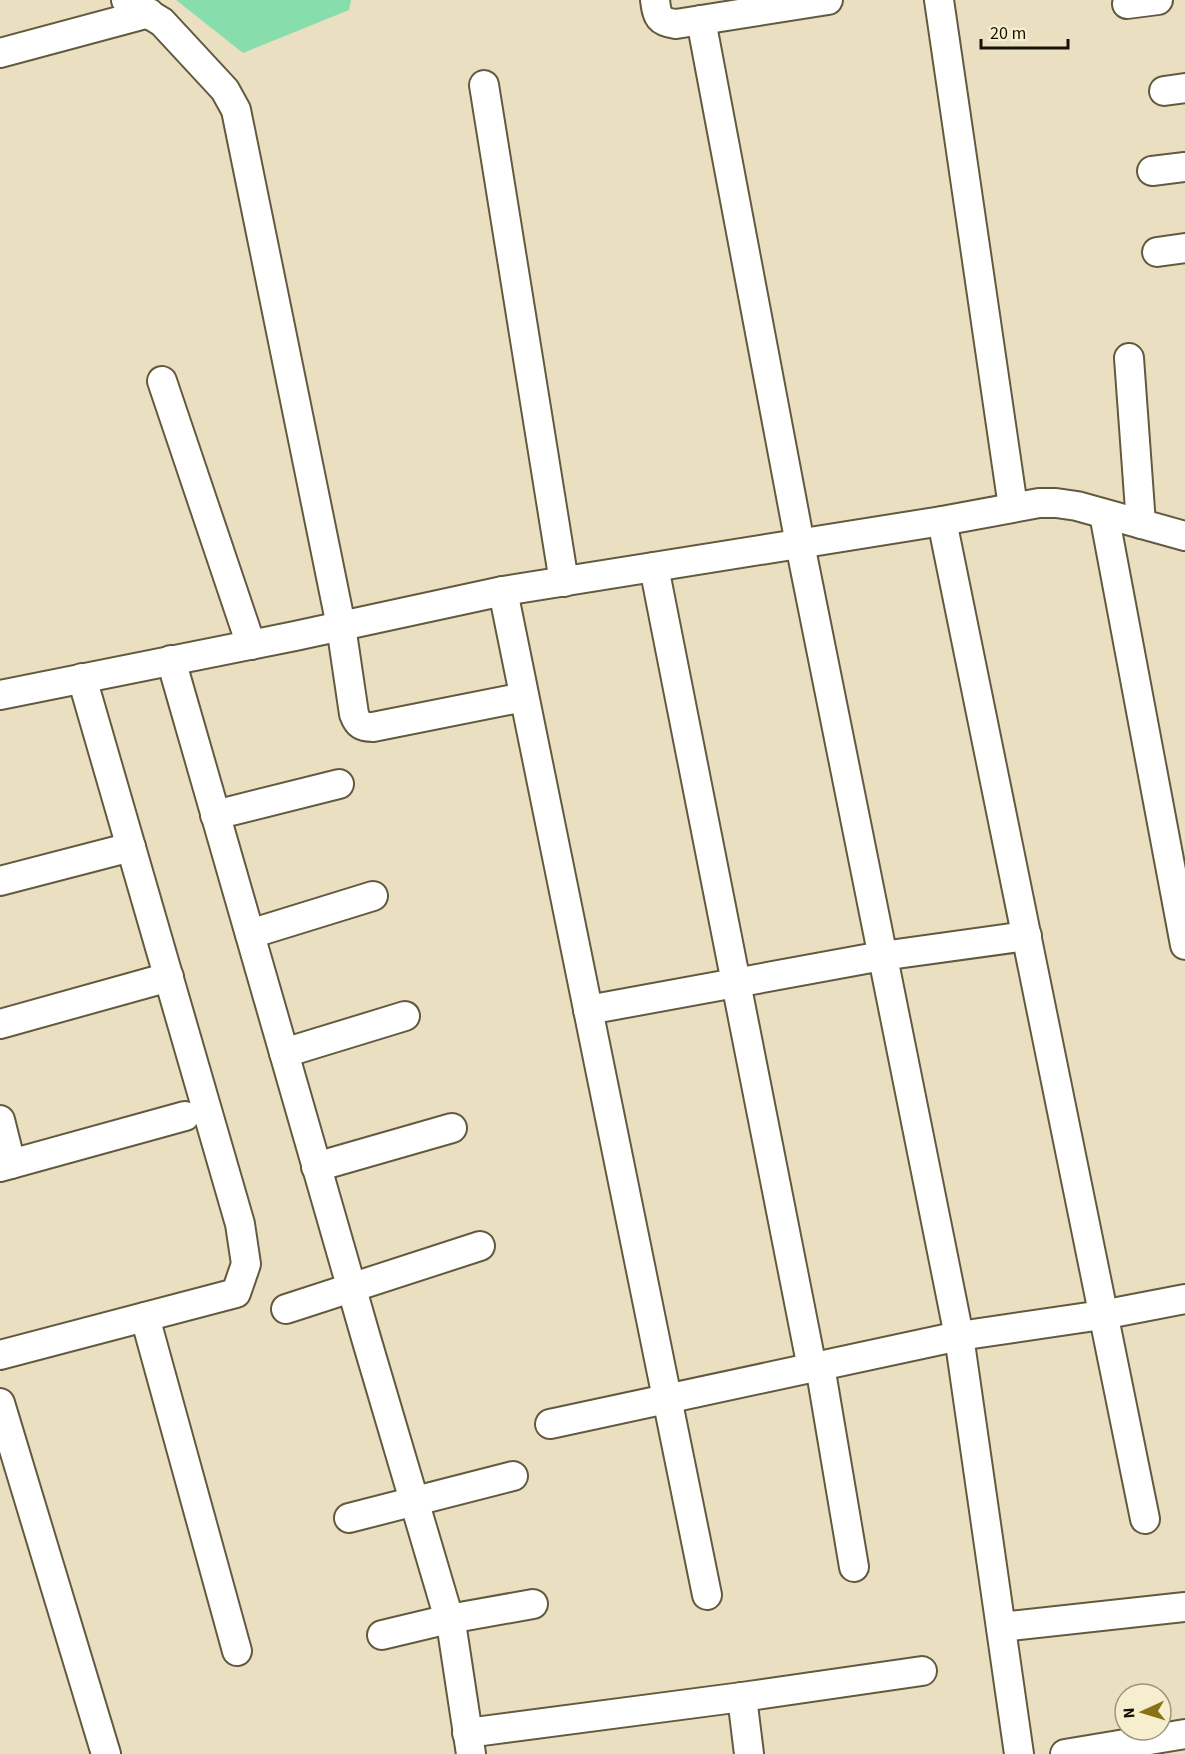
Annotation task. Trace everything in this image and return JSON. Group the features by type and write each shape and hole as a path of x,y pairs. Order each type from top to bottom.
{"street":[{"path":"655,0 659,18 664,22 676,24 823,0"},
{"path":"939,0 1013,507"},
{"path":"1126,4 1158,0"},
{"path":"0,53 138,6 162,22 225,90 236,110 341,626 357,722 363,727 373,727 524,697"},
{"path":"701,20 800,544 959,1336 1019,1754"},
{"path":"484,85 564,582"},
{"path":"1152,171 1185,167"},
{"path":"1129,358 1141,524"},
{"path":"162,381 251,645"},
{"path":"0,695 251,645 503,591 942,521 1039,503 1056,503 1185,536"},
{"path":"1104,514 1185,945"},
{"path":"942,521 1145,1519"},
{"path":"654,567 736,983 816,1367 854,1567"},
{"path":"503,591 707,1595"},
{"path":"171,660 316,1167 449,1619 469,1743 922,1671"},
{"path":"0,1355 236,1293 246,1264 240,1224 82,678"},
{"path":"215,815 339,784"},
{"path":"0,881 131,847"},
{"path":"250,934 373,896"},
{"path":"588,1010 882,956 1027,936"},
{"path":"0,1024 169,977"},
{"path":"284,1053 405,1016"},
{"path":"0,1120 6,1166 185,1116"},
{"path":"316,1167 452,1128"},
{"path":"286,1309 480,1246"},
{"path":"550,1424 959,1336 1102,1315 1185,1299"},
{"path":"145,1317 237,1651"},
{"path":"0,1403 106,1754"},
{"path":"349,1518 513,1476"},
{"path":"382,1635 449,1619 533,1604"},
{"path":"1001,1627 1185,1607"},
{"path":"742,1698 749,1754"},
{"path":"1065,1754 1170,1742"}],"green space":[{"path":"176,0 351,0 349,10 243,53"}]}
